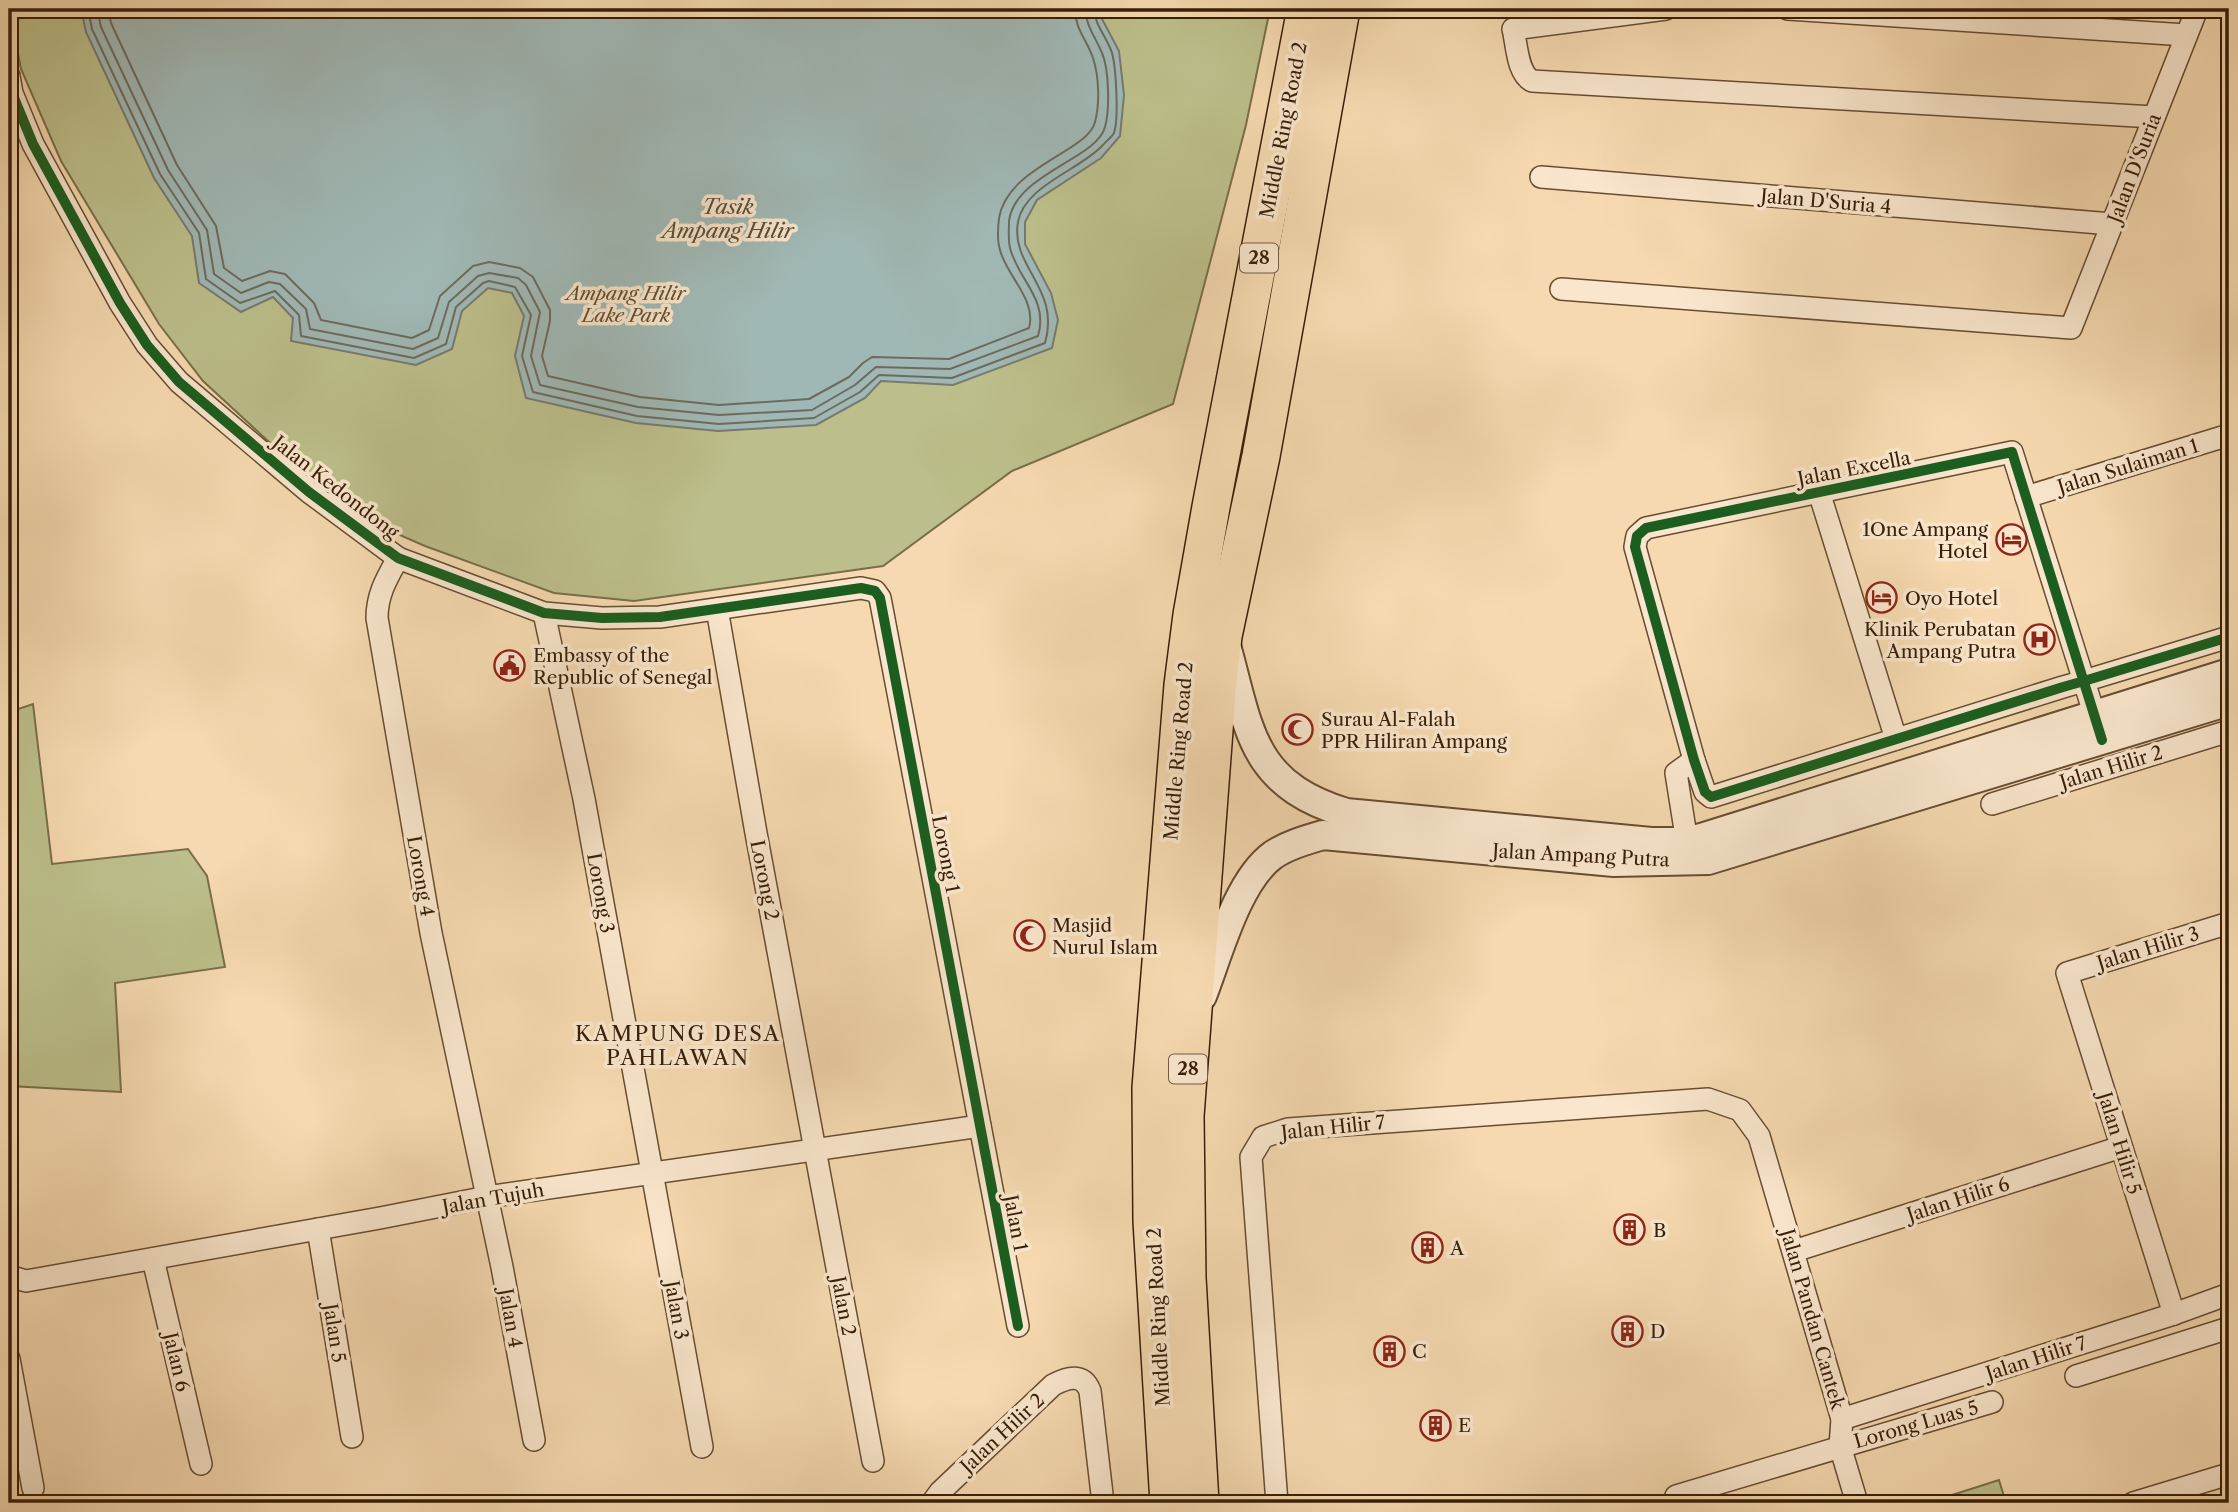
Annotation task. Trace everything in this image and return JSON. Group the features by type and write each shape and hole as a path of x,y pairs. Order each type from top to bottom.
{"highway":[{"name":"Middle Ring Road 2","path":"1169,1503 1152,1221 1151,1088 1184,685 1202,561 1306,9"},
{"name":"Middle Ring Road 2","path":"1200,1503 1185,1220 1185,1116 1190,1025 1223,636 1261,456 1341,9"}],"street":[{"path":"1666,9 1513,29 1522,70 1526,78 1532,81 2154,117"},
{"path":"1788,9 2186,35"},
{"name":"Jalan D'Suria","path":"1561,289 2071,328 2197,9"},
{"name":"Jalan Kedondong","path":"9,76 12,93 33,144 120,303 147,345 179,382 259,450 309,492 398,558 544,613 601,618 660,617 861,588 875,591"},
{"name":"Jalan D'Suria 4","path":"1541,177 2112,224"},
{"name":"Jalan Sulaiman 1","path":"2026,497 2229,435"},
{"name":"Jalan Excella","path":"1694,760 1635,547 1637,536 1646,528 2012,452 2098,727"},
{"path":"1819,492 1896,739"},
{"name":"Lorong 4","path":"398,558 380,594 377,618 431,933 487,1197"},
{"name":"Lorong 1","path":"875,591 880,598 980,1126"},
{"name":"Lorong 2","path":"717,609 815,1151"},
{"name":"Lorong 3","path":"544,613 584,799 653,1173"},
{"name":"Jalan Ampang Putra","path":"1223,636 1247,723 1257,748 1273,772 1293,789 1319,804 1346,813 1651,842 1687,842 2098,727 2229,701"},
{"path":"1687,842 1676,773 1694,760 1705,792 1711,797 2229,637"},
{"name":"Jalan Ampang Putra","path":"1190,1025 1238,902 1252,875 1272,856 1298,842 1323,835 1614,862 1708,860 2098,727 2229,673"},
{"name":"Jalan Hilir 2","path":"1992,804 2229,731"},
{"name":"Jalan Hilir 3","path":"2067,973 2229,922"},
{"name":"Jalan Hilir 5","path":"2067,973 2174,1314"},
{"name":"Jalan Hilir 7","path":"1277,1503 1251,1157 1263,1137 1288,1129 1708,1099 1740,1110 1759,1136"},
{"name":"Jalan Tujuh","path":"10,1279 26,1281 487,1197 980,1126"},
{"name":"Jalan 1","path":"980,1126 1018,1326"},
{"name":"Jalan Pandan Cantek","path":"1759,1136 1842,1419 1840,1446 1857,1503"},
{"name":"Jalan Hilir 6","path":"1794,1251 2121,1147"},
{"name":"Jalan 2","path":"815,1151 873,1461"},
{"name":"Jalan 3","path":"653,1173 702,1447"},
{"name":"Jalan 4","path":"487,1197 534,1440"},
{"name":"Jalan 5","path":"318,1229 352,1437"},
{"name":"Jalan 6","path":"153,1259 201,1464"},
{"name":"Jalan Hilir 7","path":"1842,1419 2174,1314 2229,1294"},
{"path":"2076,1376 2229,1328"},
{"path":"9,1359 33,1488"},
{"name":"Jalan Hilir 2","path":"932,1503 940,1492 1053,1385 1065,1378 1080,1378 1086,1382 1090,1391 1103,1503"},
{"name":"Lorong Luas 5","path":"1676,1496 1992,1402"},
{"path":"2133,1503 2229,1474"}],"green space":[{"name":"Ampang Hilir Lake Park","path":"9,9 1270,9 1246,125 1173,404 1012,471 883,566 634,601 554,593 425,546 379,526 292,463 203,381 159,324 61,161 21,69"},
{"path":"33,704 52,864 188,849 207,876 225,967 115,983 121,1092 9,1086 9,712"},
{"path":"1999,1480 2006,1503 1927,1503"}],"water":[{"name":"Tasik Ampang Hilir","path":"81,9 1100,9 1102,19 1119,51 1124,95 1120,136 1101,158 1037,200 1025,222 1025,244 1051,293 1058,320 1052,348 953,385 881,381 865,398 816,425 718,431 636,423 526,398 515,356 524,316 512,293 488,288 462,311 452,349 416,365 291,341 293,318 273,297 241,312 199,283 192,236 154,178 86,32"}],"cycle path":[{"path":"9,76 12,93 33,144 120,303 147,345 179,382 309,492 398,558 544,613 602,618 660,617 861,588 875,591 880,598 1018,1326"},
{"path":"2102,740 2012,452 1646,528 1637,536 1635,547 1694,760 1705,792 1711,797 2063,687 2084,681 2229,637"}],"place":[{"name":"1One Ampang Hotel","path":"2011,540"},
{"name":"Oyo Hotel","path":"1882,598"},
{"name":"Klinik Perubatan Ampang Putra","path":"2039,640"},
{"name":"Embassy of the Republic of Senegal","path":"510,666"},
{"name":"Surau Al-Falah PPR Hiliran Ampang","path":"1298,730"},
{"name":"Masjid Nurul Islam","path":"1029,936"},
{"name":"B","path":"1630,1230"},
{"name":"A","path":"1427,1248"},
{"name":"D","path":"1627,1331"},
{"name":"C","path":"1389,1351"},
{"name":"E","path":"1435,1425"}],"district":[{"name":"KAMPUNG DESA PAHLAWAN","path":"678,1046"}]}
